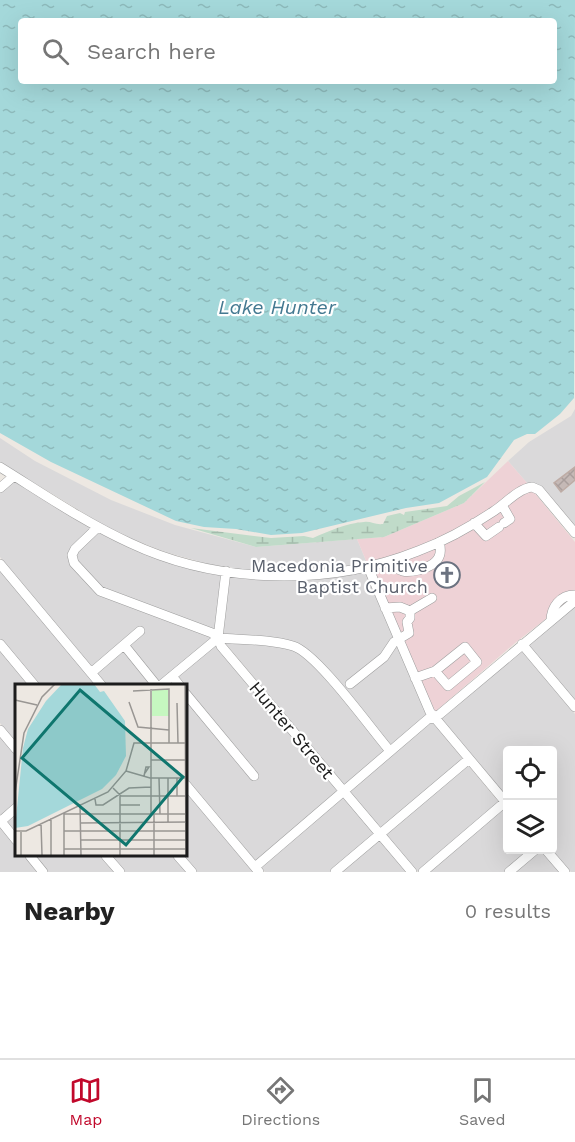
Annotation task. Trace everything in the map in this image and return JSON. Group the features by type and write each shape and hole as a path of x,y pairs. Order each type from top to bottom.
{"street":[{"path":"0,467 98,527 130,543 163,556 226,571 315,575 368,567 390,561 439,542 532,486 539,490 575,533"},
{"path":"0,488 14,476"},
{"path":"474,523 486,536 510,519 502,505"},
{"path":"98,527 75,549 72,555 74,563 96,588 106,594 212,633 218,638 295,646 320,666 390,752"},
{"path":"390,561 394,567 403,572 422,569 438,560 441,549 439,542"},
{"path":"0,564 100,684"},
{"path":"368,567 434,718 503,800"},
{"path":"162,684 218,638 226,571"},
{"path":"551,621 552,611 561,600 569,595 575,595"},
{"path":"385,608 392,606 410,611 432,598"},
{"path":"188,787 257,869 428,719 434,718 575,601"},
{"path":"350,684 384,657 390,646 398,639 409,633 407,622 410,618 410,611"},
{"path":"91,673 140,631"},
{"name":"Hunter Street","path":"218,638 221,646 412,872"},
{"path":"0,644 33,684"},
{"path":"522,644 575,707"},
{"path":"124,645 157,684"},
{"path":"415,678 435,671 465,647 477,662 448,686 435,671"},
{"path":"172,676 178,684"},
{"path":"188,696 254,776"},
{"path":"0,730 15,748"},
{"path":"335,872 468,759"},
{"path":"423,872 503,805"},
{"path":"15,809 0,821 15,839"},
{"path":"509,872 529,854"},
{"path":"550,854 565,872"},
{"path":"32,857 43,872"},
{"path":"108,857 120,872"},
{"path":"180,857 192,872"}],"shaded area":[{"path":"575,409 575,526 542,487 534,483 527,483 508,461 529,442 571,416"},
{"path":"0,438 35,461 111,500 175,525 256,547 357,539 367,563 315,571 246,570 208,564 165,552 100,523 0,462"},
{"path":"508,461 527,483 476,518 436,539 384,559 367,563 357,539 384,537 464,503"},
{"path":"14,481 77,519 222,574 214,637 156,684 106,684 0,557 0,493"},
{"path":"533,491 575,542 575,596 515,643 435,712 373,569 386,566 523,494"},
{"path":"0,570 95,684 15,684 15,742 0,723"},
{"path":"365,571 426,714 463,759 381,829 225,643 223,636 230,575"},
{"path":"575,606 575,701 528,645"},
{"path":"216,644 375,834 330,872 265,872 188,780 188,684 168,684"},
{"path":"521,650 575,714 575,872 571,872 555,854 557,854 557,746 503,746 503,793 440,719"},
{"path":"0,736 15,755 15,804 0,817"},
{"path":"468,765 503,807 503,854 543,854 559,872 418,872 386,835"},
{"path":"188,794 253,872 125,872 112,857 188,857"},
{"path":"15,814 15,857 101,857 114,872 0,872 0,827"},
{"path":"379,840 406,872 341,872"}],"green space":[{"path":"485,482 464,503 384,537 256,547 191,528 271,538 304,536 313,538 351,524 366,522 383,524 387,516 400,513 404,515 405,512 447,506 459,496"}],"water":[{"name":"Lake Hunter","path":"0,0 575,0 574,398 560,414 535,434 527,434 514,440 487,477 439,503 406,508 302,533 271,535 236,529 204,527 176,521 51,462 0,433"}],"building":[{"path":"575,467 575,480 561,492 554,483"}],"place":[{"name":"Macedonia Primitive Baptist Church","path":"447,575"}]}
